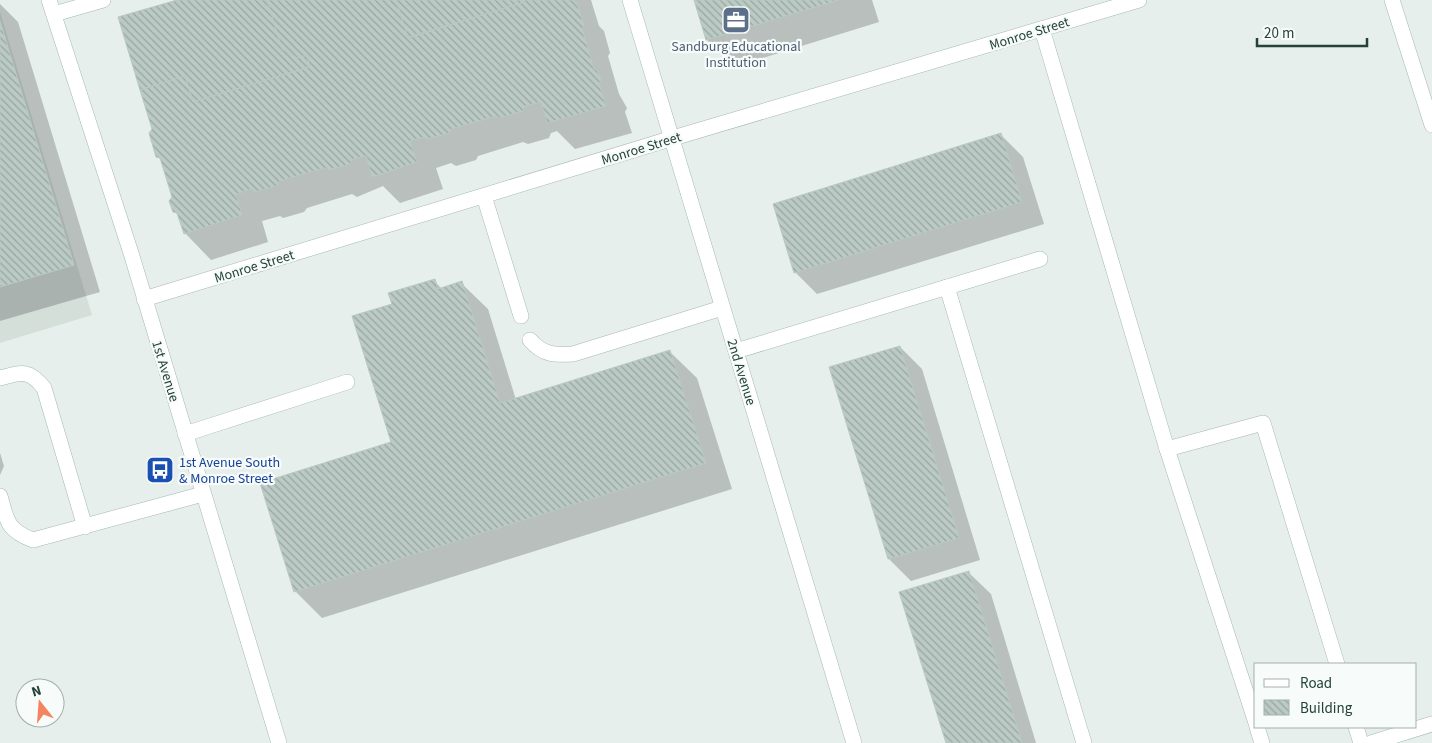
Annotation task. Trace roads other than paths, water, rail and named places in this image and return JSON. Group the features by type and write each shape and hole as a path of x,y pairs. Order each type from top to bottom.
{"street":[{"path":"52,7 103,0"},
{"name":"2nd Avenue","path":"630,0 854,743"},
{"name":"Monroe Street","path":"144,299 673,138 1139,0"},
{"path":"1392,0 1432,124"},
{"name":"1st Avenue","path":"52,7 144,299 279,743"},
{"path":"1042,29 1167,450 1254,719"},
{"path":"484,196 521,316"},
{"path":"736,351 1040,259"},
{"path":"947,286 1084,743"},
{"path":"530,340 537,348 551,356 573,354 722,308"},
{"path":"0,378 21,372 34,376 44,388 85,526"},
{"path":"185,434 348,382"},
{"path":"1167,450 1263,423 1337,663"},
{"path":"0,496 6,519 16,534 33,540 203,494"},
{"path":"1371,743 1432,724"},
{"path":"1257,728 1262,743"},
{"path":"1356,728 1361,743"}],"place":[{"name":"Sandburg Educational Institution","path":"736,20"},
{"name":"1st Avenue South & Monroe Street","path":"160,470"}]}
